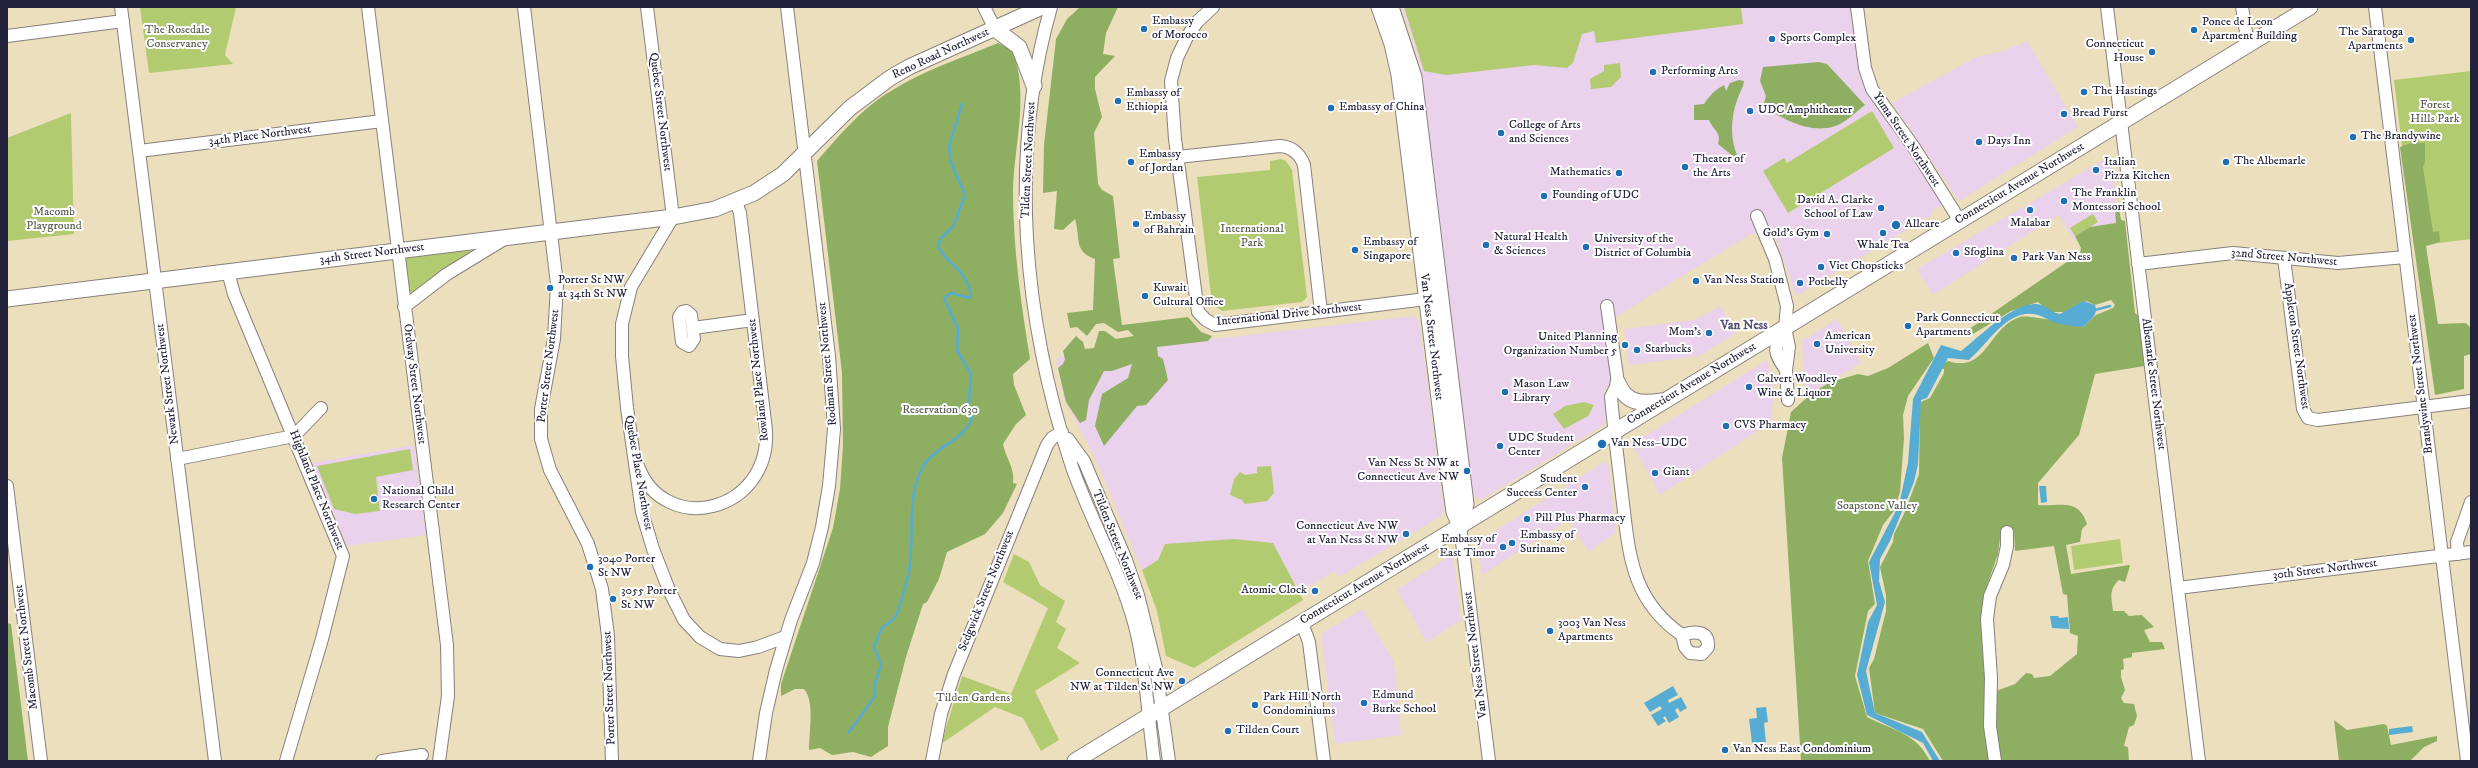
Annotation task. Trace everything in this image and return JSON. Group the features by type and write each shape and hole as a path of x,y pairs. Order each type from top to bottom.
{"main road":[{"name":"Reno Road Northwest","path":"736,202 771,182 805,153 850,108 883,82 909,67 1042,7"},
{"name":"Van Ness Street Northwest","path":"1379,7 1392,44 1399,75 1466,504 1460,526"},
{"name":"Van Ness Street Northwest","path":"1391,7 1414,77 1433,298"},
{"name":"Connecticut Avenue Northwest","path":"1075,761 2310,7"},
{"path":"995,29 1020,47 1034,86"},
{"name":"34th Street Northwest","path":"7,299 673,217 707,211 736,202"},
{"path":"1618,383 1624,395 1635,402 1644,403 1665,401"}],"street":[{"name":"Newark Street Northwest","path":"121,7 215,761"},
{"name":"Ordway Street Northwest","path":"368,7 448,658 446,717 439,761"},
{"name":"Porter Street Northwest","path":"524,7 556,269 557,303 553,350 541,409 541,439 550,470 588,544 602,589 608,636 612,761"},
{"name":"Quebec Street Northwest","path":"647,7 673,217"},
{"name":"Rodman Street Northwest","path":"759,761 768,704 785,637 808,577 820,534 829,486 834,429 830,356 787,7"},
{"path":"984,7 995,29"},
{"name":"Tilden Street Northwest","path":"1051,7 1040,50 1034,86 1026,180 1028,260 1042,358 1062,432 1080,486 1121,583 1139,643 1154,761"},
{"name":"International Drive Northwest","path":"1213,7 1197,22 1187,37 1173,69 1171,96 1196,308 1200,315 1215,325 1433,298"},
{"name":"Yuma Street Northwest","path":"1858,7 1865,68 1872,89 1913,146 1960,221"},
{"name":"Albemarle Street Northwest","path":"2107,7 2199,761"},
{"path":"2242,7 2248,45"},
{"name":"Brandywine Street Northwest","path":"2375,7 2467,761"},
{"path":"7,36 123,21"},
{"name":"34th Place Northwest","path":"139,151 382,121"},
{"path":"1178,157 1280,146 1288,147 1298,154 1304,165 1321,312"},
{"name":"Rowland Place Northwest","path":"636,459 642,474 652,488 668,500 681,505 697,507 717,505 735,497 750,485 760,471 764,458 767,435 740,214 736,202"},
{"path":"1757,216 1775,259 1787,306 1785,328 1789,354 1786,370 1788,400"},
{"name":"Quebec Place Northwest","path":"673,217 635,279 628,295 623,317 622,356 628,416 636,459 641,505 651,543 669,590 690,627 711,645 729,650 753,649 785,637"},
{"path":"404,307 452,271 501,243 506,238"},
{"name":"32nd Street Northwest","path":"2138,264 2232,253 2349,263 2405,257"},
{"name":"Appleton Street Northwest","path":"2284,258 2304,412 2310,419 2322,420 2424,407"},
{"name":"Highland Place Northwest","path":"228,272 234,294 343,556 322,639 286,761"},
{"path":"1607,306 1618,383 1611,397 1614,432 1629,552 1636,578 1657,615 1682,635"},
{"path":"693,328 753,320"},
{"path":"2424,407 2471,401"},
{"path":"177,459 294,436 321,408"},
{"name":"Tilden Street Northwest","path":"1062,432 1084,461 1133,578 1152,644 1169,761"},
{"name":"Sedgwick Street Northwest","path":"932,761 941,714 964,648 1046,445 1052,438 1062,432"},
{"name":"Macomb Street Northwest","path":"7,486 41,761"},
{"path":"2458,554 2458,542 2471,502"},
{"name":"Van Ness Street Northwest","path":"1460,526 1489,761"},
{"path":"1995,761 1990,726 1991,678 1987,619 1990,596 2003,565 2007,546 2006,532"},
{"name":"30th Street Northwest","path":"2178,588 2471,552"},
{"path":"1121,583 1133,578"},
{"path":"1302,623 1309,639 1324,761"},
{"path":"382,761 422,755"}],"shaded area":[{"name":"University of the District of Columbia","path":"1402,7 1852,7 1865,83 1874,105 1905,142 1942,205 1932,211 1933,214 1796,296 1773,230 1749,235 1606,323 1612,379 1604,392 1606,413 1604,425 1481,500 1471,495 1420,63"},
{"path":"2027,41 2078,127 1959,201 1892,103 1977,57 2004,51"},
{"path":"2110,156 2119,222 2091,229 2075,241 2058,215 1933,295 1917,269"},
{"path":"1721,306 1735,334 1699,356 1629,365 1624,329 1694,320"},
{"path":"1414,316 1419,321 1444,512 1441,516 1339,577 1335,571 1299,593 1273,543 1165,544 1157,561 1142,570 1095,458 1064,398 1056,358 1198,339 1204,335 1214,339"},
{"path":"1837,319 1861,363 1806,396 1802,341"},
{"path":"1767,360 1774,390 1771,422 1660,495 1632,444"},
{"name":"National Child Research Center","path":"414,445 426,535 347,546 312,463"},
{"path":"1602,463 1608,463 1616,533 1588,552 1569,519 1482,575 1478,542"},
{"path":"1453,554 1461,620 1427,642 1397,590"},
{"name":"Edmund Burke School","path":"1362,609 1394,662 1401,735 1335,744 1321,634"}],"green space":[{"name":"The Rosedale Conservancy","path":"140,7 236,7 225,55 233,64 149,73"},
{"path":"1080,7 1118,7 1106,33 1103,54 1115,56 1095,77 1095,89 1102,117 1094,133 1098,184 1102,190 1113,196 1120,258 1113,259 1122,325 1188,317 1201,332 1212,336 1208,341 1157,347 1158,356 1163,359 1168,380 1146,405 1137,406 1104,446 1095,426 1102,394 1128,378 1132,364 1112,371 1104,371 1089,400 1086,420 1080,423 1066,402 1058,368 1063,364 1065,359 1063,351 1076,336 1083,342 1085,349 1094,348 1099,331 1105,331 1116,339 1134,336 1128,330 1118,332 1104,323 1096,324 1087,336 1077,327 1070,328 1067,313 1093,310 1095,259 1083,252 1079,244 1075,219 1063,230 1054,229 1057,191 1043,193 1044,145 1056,39 1067,19"},
{"path":"1404,7 1741,7 1743,24 1596,43 1594,31 1582,34 1573,63 1567,68 1534,65 1446,75 1424,71"},
{"name":"Reservation 630","path":"998,43 1012,50 1020,84 1020,120 1014,174 1013,212 1018,275 1030,359 1013,374 1014,385 1026,415 1016,424 1003,444 1012,468 1013,483 1017,484 1003,513 985,534 947,552 939,579 927,602 923,604 906,657 888,727 888,746 871,757 853,752 832,755 820,748 809,750 811,717 807,695 804,689 795,689 781,696 781,684 833,528 840,489 843,446 842,373 817,161 851,123 880,98 917,77"},
{"path":"1819,62 1827,64 1865,105 1841,124 1823,128 1814,128 1796,124 1763,106 1766,96 1760,81 1763,67"},
{"path":"1620,63 1621,77 1611,87 1591,89 1590,79 1604,71 1604,65"},
{"name":"Forest Hills Park","path":"2471,71 2471,239 2414,246 2394,80"},
{"path":"1739,80 1744,81 1732,120 1734,146 1737,155 1734,157 1718,144 1719,136 1709,120 1694,120 1694,105 1704,104 1718,89 1724,85 1726,91 1730,83"},
{"path":"1872,111 1894,148 1788,213 1763,171 1784,158 1787,163"},
{"name":"Macomb Playground","path":"71,113 74,234 7,241 7,138"},
{"path":"2411,143 2425,143 2425,162 2423,167 2433,232 2439,231 2440,242 2426,246 2438,324 2466,323 2471,328 2471,354 2464,356 2464,389 2435,395 2400,147"},
{"name":"International Park","path":"1281,159 1286,161 1292,170 1307,297 1302,302 1222,311 1212,304 1197,177 1270,170 1270,161"},
{"path":"2118,203 2121,220 2125,221 2135,313 2139,316 2145,366 2095,374 2079,435 2038,483 2038,505 2067,505 2073,507 2079,510 2087,524 2082,529 2080,542 2066,545 2071,574 2130,566 2125,582 2119,580 2113,587 2113,611 2124,611 2129,616 2142,615 2154,627 2144,630 2150,642 2162,642 2165,649 2132,653 2132,657 2123,659 2124,669 2121,670 2121,677 2125,690 2121,698 2124,703 2134,704 2137,716 2134,725 2129,727 2124,746 2128,747 2129,761 2000,761 1994,730 1996,691 2015,684 2026,673 2032,674 2034,678 2050,676 2077,654 2078,636 2070,633 2067,595 2063,594 2054,546 2015,551 2014,531 2001,530 1998,554 1985,591 1982,617 1990,761 1943,761 1923,729 1875,713 1869,668 1874,659 1886,611 1886,595 1880,567 1893,542 1894,534 1904,514 1919,474 1921,402 1930,398 1944,373 1944,369 1938,368 1948,361 1961,363 1971,361 1987,348 2009,322 2025,316 2083,327 2096,315 2113,308 2115,305 2111,300 2095,305 2086,301 2068,312 2049,312 2038,302 2011,311 1968,337 1959,336 2080,253 2081,248 2075,236 2090,227 2116,223 2115,208"},
{"path":"2093,214 2098,222 2075,236 2070,228"},
{"path":"470,249 470,252 413,292 410,292 405,260 407,256"},
{"name":"Soapstone Valley","path":"1928,343 1934,358 1908,396 1903,415 1904,438 1900,492 1894,511 1883,525 1868,561 1875,604 1868,611 1855,676 1867,717 1895,729 1911,738 1924,751 1930,761 1801,761 1782,458 1791,412 1813,392 1831,382 1858,374 1868,376 1888,368"},
{"path":"1584,402 1594,405 1588,416 1564,429 1553,414 1565,406"},
{"path":"410,449 413,470 376,477 380,511 355,514 334,509 317,466"},
{"path":"1271,466 1274,493 1267,501 1245,504 1242,500 1230,495 1234,479 1240,472 1245,475 1257,473 1257,467"},
{"path":"1234,539 1273,543 1303,600 1194,668 1166,656 1157,611 1142,570 1158,560 1165,544"},
{"path":"2120,539 2123,563 2074,570 2071,546"},
{"name":"Tilden Gardens","path":"1014,554 1029,562 1040,585 1065,601 1056,622 1066,629 1057,648 1080,663 1035,691 1059,740 1041,751 1023,718 995,707 941,744 962,676 1011,694 1048,608 1003,582"},
{"path":"7,623 11,624 28,761 7,761"},
{"path":"2334,720 2347,730 2384,724 2387,726 2391,745 2437,736 2437,741 2424,747 2410,761 2339,761"}],"water":[{"path":"2083,301 2095,305 2096,312 2095,315 2083,327 2056,323 2038,315 2027,314 2017,316 2000,328 1969,360 1948,358 1927,398 1921,400 1918,464 1914,482 1890,541 1880,559 1879,581 1885,602 1866,671 1875,713 1922,732 1940,761 1933,761 1923,743 1867,715 1857,675 1868,622 1877,605 1869,562 1899,505 1908,463 1913,399 1941,345 1961,351 2007,314 2028,305 2037,304 2060,314"},
{"path":"2039,486 2046,486 2047,502 2041,503"},
{"path":"2050,616 2058,616 2059,618 2068,617 2069,629 2052,628"},
{"path":"1673,686 1678,695 1668,700 1669,703 1681,697 1687,708 1680,712 1678,708 1675,710 1679,717 1669,723 1665,716 1663,718 1666,721 1658,726 1651,715 1662,709 1660,706 1650,712 1644,703"},
{"path":"1766,707 1768,722 1764,723 1766,742 1752,743 1749,719 1757,718 1756,708"},
{"path":"2412,726 2413,732 2389,735 2389,729"}],"waterway":[{"path":"849,732 875,696 875,684 881,665 874,647 880,631 895,617 899,609 908,576 911,549 912,507 917,481 922,468 934,454 962,432 972,417 966,406 969,401 971,374 957,350 958,329 944,298 951,293 969,298 971,295 965,278 946,258 938,246 941,238 953,227 965,195 951,162 949,146 962,104"},
{"path":"2095,310 2110,306"}],"place":[{"name":"Embassy of Morocco","path":"1144,29"},
{"name":"Ponce de Leon Apartment Building","path":"2194,30"},
{"name":"Sports Complex","path":"1772,39"},
{"name":"The Saratoga Apartments","path":"2411,40"},
{"name":"Connecticut House","path":"2152,52"},
{"name":"Performing Arts","path":"1653,72"},
{"name":"The Hastings","path":"2084,92"},
{"name":"Embassy of Ethiopia","path":"1118,101"},
{"name":"Embassy of China","path":"1331,108"},
{"name":"UDC Amphitheater","path":"1750,111"},
{"name":"Bread Furst","path":"2064,114"},
{"name":"College of Arts and Sciences","path":"1501,133"},
{"name":"The Brandywine","path":"2353,137"},
{"name":"Days Inn","path":"1979,142"},
{"name":"Embassy of Jordan","path":"1131,162"},
{"name":"The Albemarle","path":"2226,162"},
{"name":"Theater of the Arts","path":"1685,167"},
{"name":"Italian Pizza Kitchen","path":"2096,170"},
{"name":"Mathematics","path":"1619,173"},
{"name":"Founding of UDC","path":"1544,196"},
{"name":"The Franklin Montessori School","path":"2064,201"},
{"name":"David A. Clarke School of Law","path":"1881,208"},
{"name":"Malabar","path":"2030,210"},
{"name":"Embassy of Bahrain","path":"1136,224"},
{"name":"Allcare","path":"1896,225"},
{"name":"Whale Tea","path":"1883,233"},
{"name":"Gold's Gym","path":"1827,234"},
{"name":"Natural Health & Sciences","path":"1486,245"},
{"name":"University of the District of Columbia","path":"1586,247"},
{"name":"Embassy of Singapore","path":"1355,250"},
{"name":"Sfoglina","path":"1956,253"},
{"name":"Park Van Ness","path":"2014,258"},
{"name":"Viet Chopsticks","path":"1821,267"},
{"name":"Van Ness Station","path":"1696,281"},
{"name":"Potbelly","path":"1800,283"},
{"name":"Porter St NW at 34th St NW","path":"550,288"},
{"name":"Kuwait Cultural Office","path":"1145,296"},
{"name":"Park Connecticut Apartments","path":"1908,326"},
{"name":"Mom's","path":"1709,333"},
{"name":"American University","path":"1817,344"},
{"name":"United Planning Organization Number 5","path":"1625,345"},
{"name":"Starbucks","path":"1637,350"},
{"name":"Calvert Woodley Wine & Liquor","path":"1749,387"},
{"name":"Mason Law Library","path":"1505,392"},
{"name":"CVS Pharmacy","path":"1726,426"},
{"name":"Van Ness–UDC","path":"1602,444"},
{"name":"UDC Student Center","path":"1500,446"},
{"name":"Van Ness St NW at Connecticut Ave NW","path":"1467,471"},
{"name":"Giant","path":"1655,473"},
{"name":"Student Success Center","path":"1585,487"},
{"name":"National Child Research Center","path":"374,499"},
{"name":"Pill Plus Pharmacy","path":"1527,519"},
{"name":"Connecticut Ave NW at Van Ness St NW","path":"1406,534"},
{"name":"Embassy of Suriname","path":"1512,543"},
{"name":"Embassy of East Timor","path":"1503,547"},
{"name":"3040 Porter St NW","path":"590,567"},
{"name":"Atomic Clock","path":"1315,591"},
{"name":"3055 Porter St NW","path":"613,599"},
{"name":"3003 Van Ness Apartments","path":"1550,631"},
{"name":"Connecticut Ave NW at Tilden St NW","path":"1182,681"},
{"name":"Edmund Burke School","path":"1364,703"},
{"name":"Park Hill North Condominiums","path":"1255,705"},
{"name":"Tilden Court","path":"1228,731"},
{"name":"Van Ness East Condominium","path":"1725,750"}],"district":[{"name":"Van Ness","path":"1744,326"}]}
